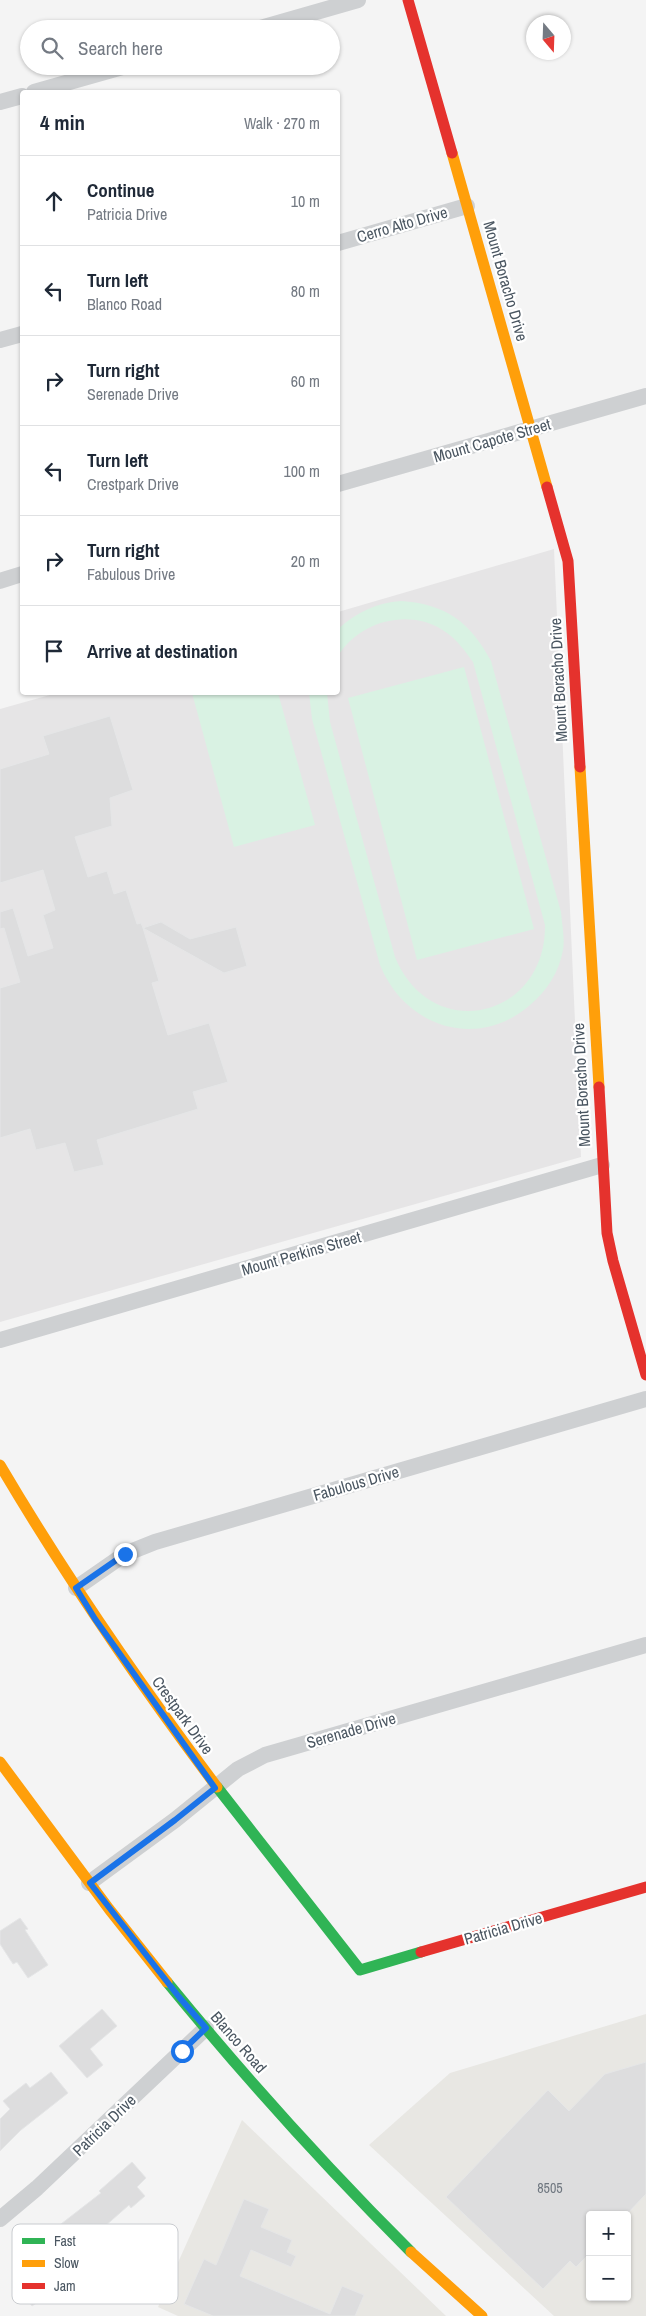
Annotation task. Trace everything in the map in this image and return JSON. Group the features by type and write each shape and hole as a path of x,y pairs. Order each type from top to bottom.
{"street":[{"path":"289,20 358,0"},
{"name":"Mount Boracho Drive","path":"408,0 532,428 568,560 607,1233 613,1261 646,1375"},
{"path":"41,90 94,75"},
{"path":"0,102 20,97"},
{"name":"Cerro Alto Drive","path":"340,242 467,206"},
{"path":"0,340 20,335"},
{"name":"Mount Capote Street","path":"340,483 646,396"},
{"path":"0,581 20,575"},
{"name":"Mount Perkins Street","path":"0,1340 602,1165"},
{"name":"Fabulous Drive","path":"76,1588 125,1554 155,1542 646,1400"},
{"name":"Crestpark Drive","path":"0,1465 22,1505 95,1619 215,1788 360,1970"},
{"name":"Serenade Drive","path":"90,1883 175,1820 238,1769 265,1754 646,1645"},
{"name":"Blanco Road","path":"0,1762 90,1883 179,1997 292,2129 350,2192 482,2316"},
{"name":"Patricia Drive","path":"360,1970 646,1887"},
{"name":"Patricia Drive","path":"0,2219 37,2188 206,2028"}],"shaded area":[{"path":"554,549 581,1157 0,1322 0,709 50,695 340,695 340,611"},
{"path":"646,2014 646,2316 554,2316 369,2145 450,2073"},
{"path":"242,2120 446,2316 178,2316 158,2307 159,2304 178,2304 178,2262"}],"green space":[{"path":"401,601 431,606 444,611 465,626 483,647 491,661 561,912 564,936 563,950 559,966 551,980 542,994 530,1005 509,1019 488,1027 466,1029 444,1026 424,1017 407,1004 391,986 380,965 312,719 309,695 327,695 330,722 395,957 412,985 434,1002 459,1010 484,1009 507,1000 527,982 540,957 545,925 473,662 458,643 447,633 433,625 403,619 373,626 359,634 340,654 340,627 367,609"},
{"path":"464,667 534,929 417,960 348,698"},
{"path":"193,695 279,695 315,825 234,847"}],"building":[{"path":"110,716 133,790 110,798 112,826 75,837 88,877 107,871 114,894 126,890 137,924 141,923 143,928 159,981 152,983 168,1035 209,1023 228,1082 193,1092 198,1109 97,1140 104,1165 74,1172 65,1143 36,1150 30,1129 0,1138 0,988 20,982 4,928 0,929 0,912 13,908 28,956 53,948 43,915 55,910 43,870 0,883 0,769 49,754 43,736"},
{"path":"161,922 190,939 236,927 247,966 224,973 143,928"},
{"path":"20,1918 28,1929 25,1930 48,1965 28,1978 17,1962 13,1964 0,1944 0,1931"},
{"path":"102,2009 117,2026 90,2049 103,2065 87,2078 59,2046"},
{"path":"646,2062 646,2194 630,2211 586,2211 586,2257 576,2267 570,2261 543,2289 446,2197 548,2090 569,2111 605,2074"},
{"path":"51,2072 68,2093 21,2130 0,2151 0,2119 10,2109 3,2101 26,2083 30,2088"},
{"path":"132,2162 146,2178 137,2187 145,2196 131,2208 129,2205 107,2224 61,2224 101,2193 99,2191"},
{"path":"244,2199 269,2209 261,2227 292,2240 287,2252 296,2256 291,2267 251,2250 240,2276 330,2314 342,2286 364,2295 355,2316 213,2316 184,2304 204,2259 216,2265"}],"traffic: fast":[{"path":"217,1787 360,1970 421,1952"},
{"path":"167,1982 286,2120 347,2187 411,2252"}],"traffic: slow":[{"path":"452,153 547,487"},
{"path":"580,767 599,1087"},
{"path":"0,1465 104,1629 159,1709 217,1787"},
{"path":"0,1762 109,1909 167,1982"},
{"path":"411,2252 482,2316"}],"traffic: jam":[{"path":"408,0 452,153"},
{"path":"547,487 568,561 580,767"},
{"path":"599,1087 607,1233 613,1261 646,1375"},
{"path":"421,1952 646,1887"}],"route":[{"path":"125,1554 76,1588 95,1619 215,1788 90,1883 179,1997 206,2028 182,2051"}]}
